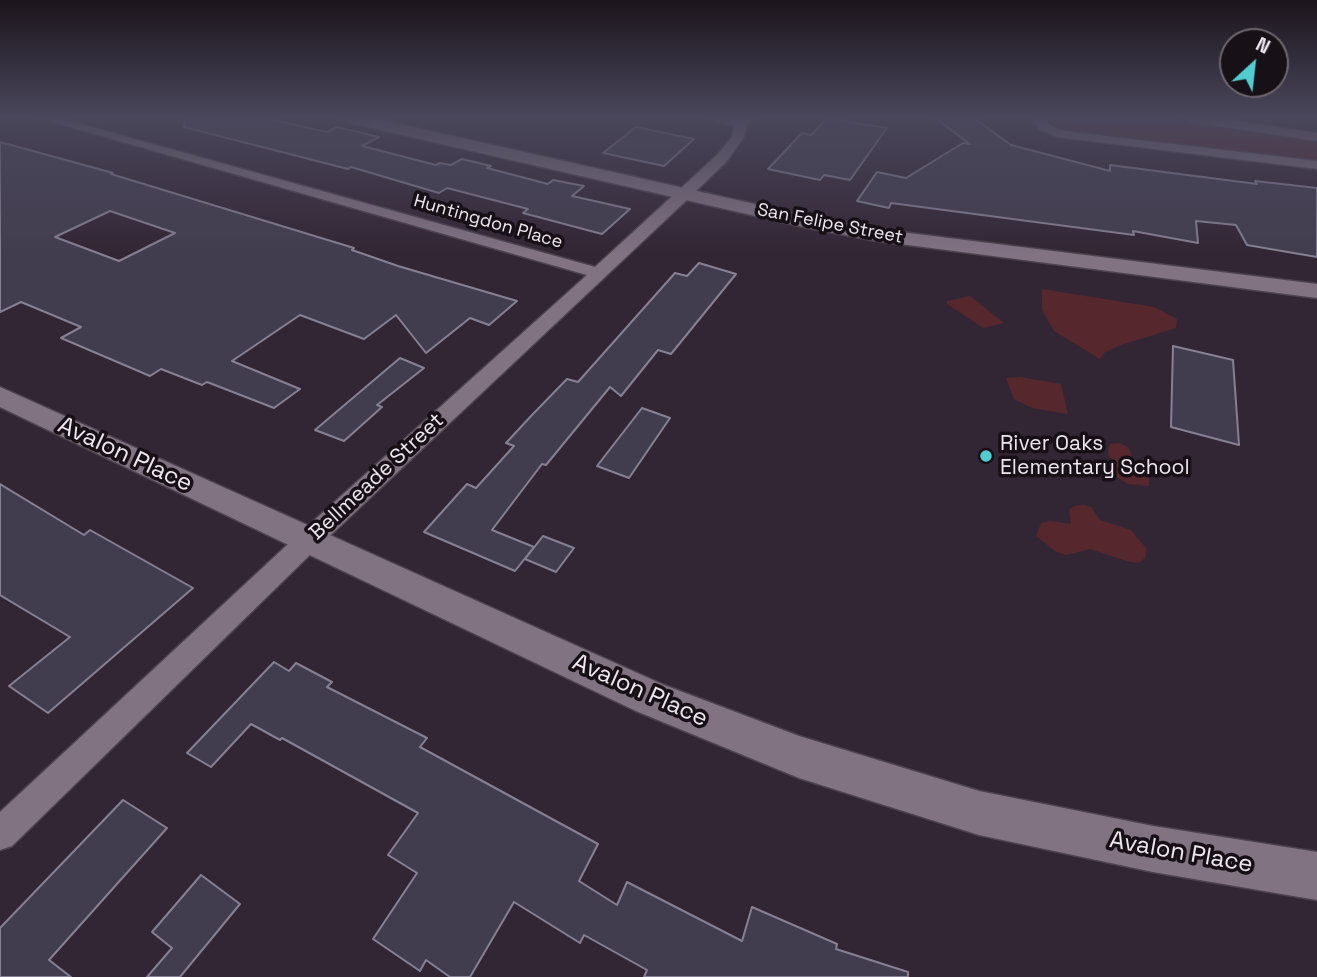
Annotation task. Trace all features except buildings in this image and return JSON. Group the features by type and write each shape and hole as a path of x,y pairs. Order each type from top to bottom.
{"main road":[{"name":"San Felipe Street","path":"551,164 877,234 1317,291"},
{"name":"Avalon Place","path":"0,397 650,698 799,757 979,813 1153,849 1317,876"}],"street":[{"name":"Huntingdon Place","path":"207,164 597,273"},
{"name":"Bellmeade Street","path":"0,834 309,540 716,164"}],"shaded area":[{"path":"1042,289 1154,307 1177,319 1176,328 1121,345 1104,353 1100,359 1054,331 1042,310"},
{"path":"970,296 1004,323 983,328 947,304 947,301"},
{"path":"1020,377 1061,384 1068,414 1032,408 1014,399 1006,378"},
{"path":"1120,443 1129,448 1134,463 1149,474 1149,486 1128,484 1112,474 1111,468 1115,462 1109,456 1108,449 1110,444"},
{"path":"1074,506 1091,507 1100,520 1131,530 1147,549 1145,558 1139,563 1130,562 1090,549 1066,555 1055,551 1036,536 1041,523 1050,521 1071,524 1069,510"}],"place":[{"name":"River Oaks Elementary School","path":"986,456"}]}
